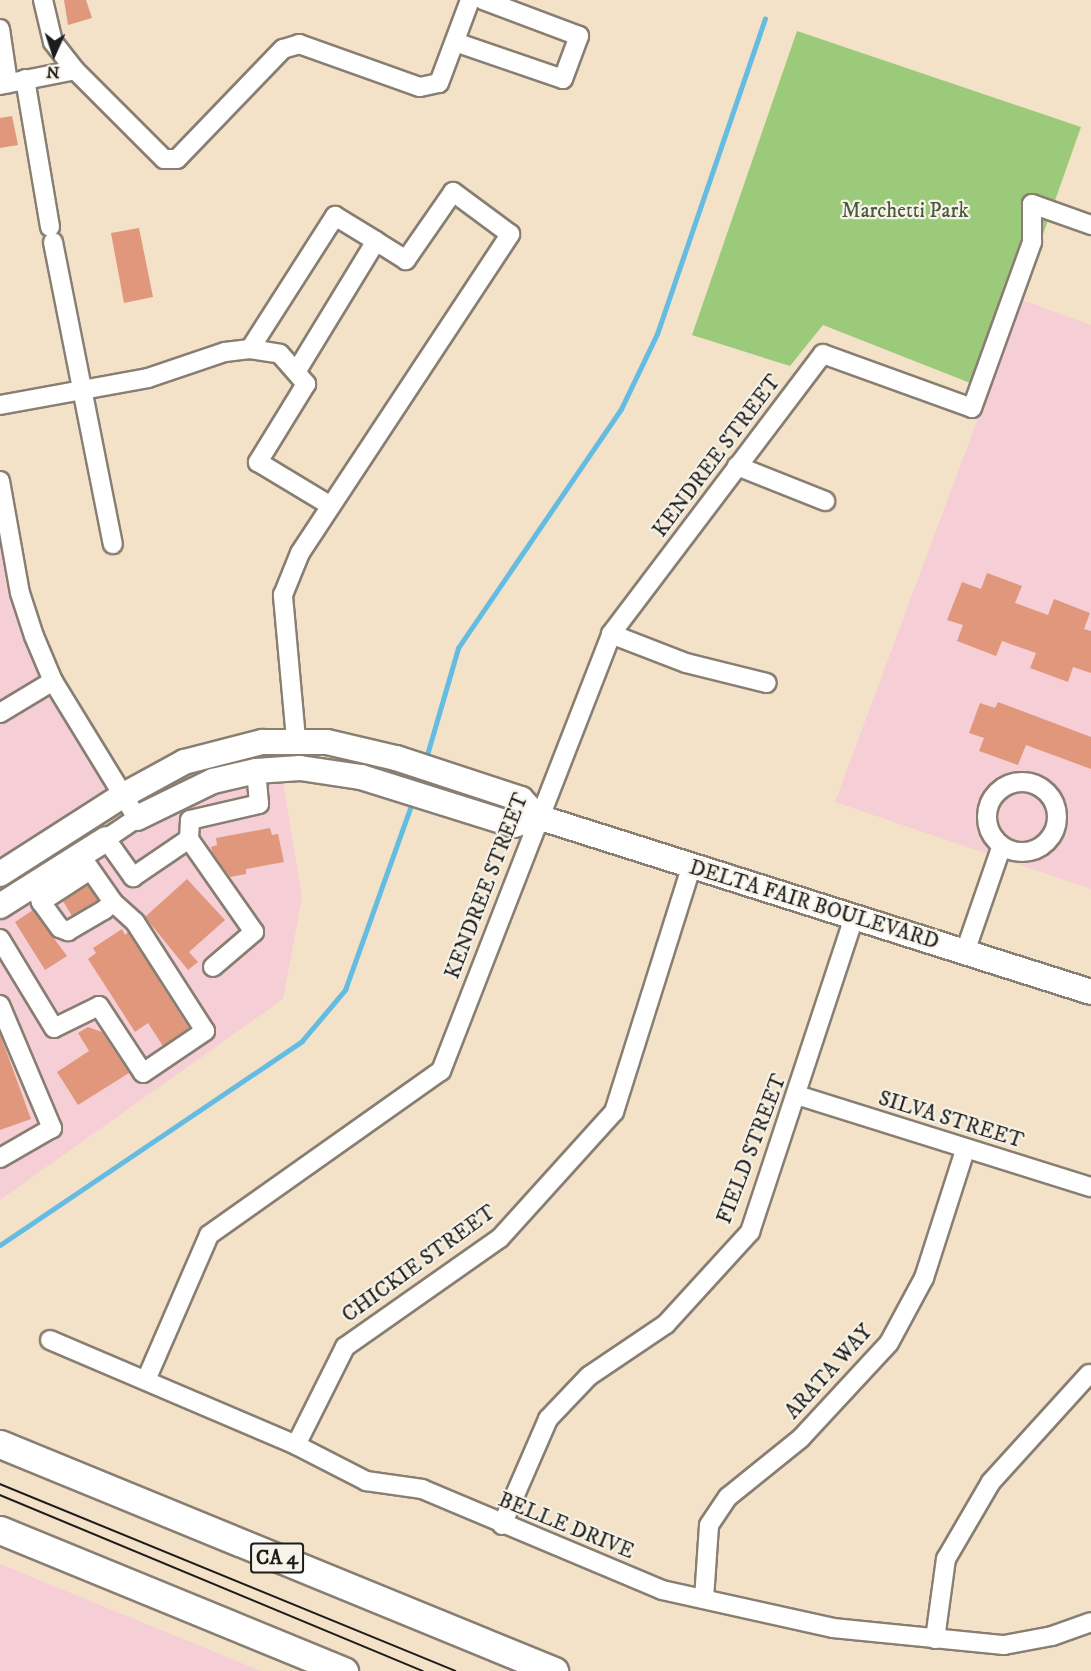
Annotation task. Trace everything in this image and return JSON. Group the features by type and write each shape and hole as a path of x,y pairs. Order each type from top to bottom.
{"highway":[{"name":"CA 4","path":"0,1444 554,1671"},
{"path":"0,1530 344,1671"}],"main road":[{"name":"DELTA FAIR BOULEVARD","path":"0,874 122,796 204,755 262,742 296,740 348,745 396,758 521,799 538,817 691,868 1091,992"},
{"path":"137,818 196,786 256,771 330,771 379,782 514,825 538,817"},
{"path":"0,906 38,893 85,863 106,839"}],"street":[{"path":"43,0 53,42 75,70 164,159 177,159 283,49 299,44 420,87 439,83 470,0"},
{"path":"454,42 562,79 579,36 483,0"},
{"path":"0,29 11,82 52,235 113,544"},
{"path":"11,82 75,70"},
{"path":"250,349 335,216 406,260 453,192 510,234 300,553 283,595 296,740"},
{"name":"KENDREE STREET","path":"146,1380 209,1235 441,1071 611,634 823,354 972,408 1032,242 1032,204 1091,225"},
{"path":"296,372 376,241"},
{"path":"0,405 148,378 225,352 250,349 280,354 306,384 258,462 331,506"},
{"path":"737,466 825,501"},
{"path":"0,482 20,593 53,681 137,818 106,839 133,877 189,839"},
{"path":"611,634 686,663 766,683"},
{"path":"0,713 53,681"},
{"path":"213,967 254,932 189,839 190,820 259,804 256,771"},
{"path":"1021,781 1042,787 1056,805 1057,828 1044,846 1023,854 1001,848 987,830 987,807 999,789 1021,781"},
{"path":"965,952 1001,848"},
{"path":"0,939 54,1028 99,1006 143,1073 205,1031 135,922 113,902 85,863"},
{"name":"CHICKIE STREET","path":"296,1445 345,1347 500,1238 614,1112 691,868"},
{"path":"38,893 56,924 68,931 113,902"},
{"name":"FIELD STREET","path":"502,1525 548,1419 589,1376 666,1324 750,1232 854,918"},
{"path":"0,1005 52,1128 0,1158"},
{"name":"SILVA STREET","path":"797,1095 965,1150 1091,1187"},
{"name":"ARATA WAY","path":"704,1599 709,1525 728,1497 801,1438 888,1343 924,1278 965,1150"},
{"name":"BELLE DRIVE","path":"50,1340 296,1445 366,1481 422,1489 502,1525 662,1590 833,1628 1004,1645 1052,1636 1091,1622"},
{"path":"935,1639 946,1559 991,1482 1089,1374"}],"shaded area":[{"path":"1022,300 1091,325 1091,889 835,802"},
{"path":"0,482 27,616 122,796 0,874"},
{"path":"282,776 302,897 283,999 0,1200 0,910 204,789"},
{"path":"0,1564 261,1671 0,1671"}],"green space":[{"name":"Marchetti Park","path":"797,31 1081,127 988,390 823,325 790,366 692,335"}],"building":[{"path":"64,0 86,0 92,18 68,25"},
{"path":"12,116 18,145 0,148 0,118"},
{"path":"139,228 153,297 124,303 111,233"},
{"path":"987,573 1022,586 1015,603 1048,615 1054,599 1090,613 1084,629 1091,631 1091,673 1073,667 1068,682 1030,668 1036,653 1002,641 996,656 957,641 963,625 947,620 962,582 981,589"},
{"path":"998,702 1091,737 1091,769 1026,745 1018,765 979,751 984,738 969,733 980,703 995,708"},
{"path":"270,828 272,835 278,834 284,862 246,869 246,874 230,877 212,852 211,847 217,845 216,838"},
{"path":"187,879 225,920 189,952 198,962 188,970 145,917"},
{"path":"88,885 98,900 72,916 63,901"},
{"path":"33,910 67,956 45,970 15,922"},
{"path":"122,929 125,935 128,932 189,1028 163,1046 148,1023 135,1032 88,959 96,953 93,948"},
{"path":"88,1027 102,1032 129,1073 78,1105 57,1072 89,1051 78,1033"},
{"path":"0,1034 31,1119 0,1130"}],"waterway":[{"path":"427,755 458,648 621,409 657,334 765,19"},
{"path":"0,1245 302,1041 345,990 410,808"}],"tram line":[{"path":"0,1484 455,1671"},
{"path":"0,1495 423,1671"}]}
